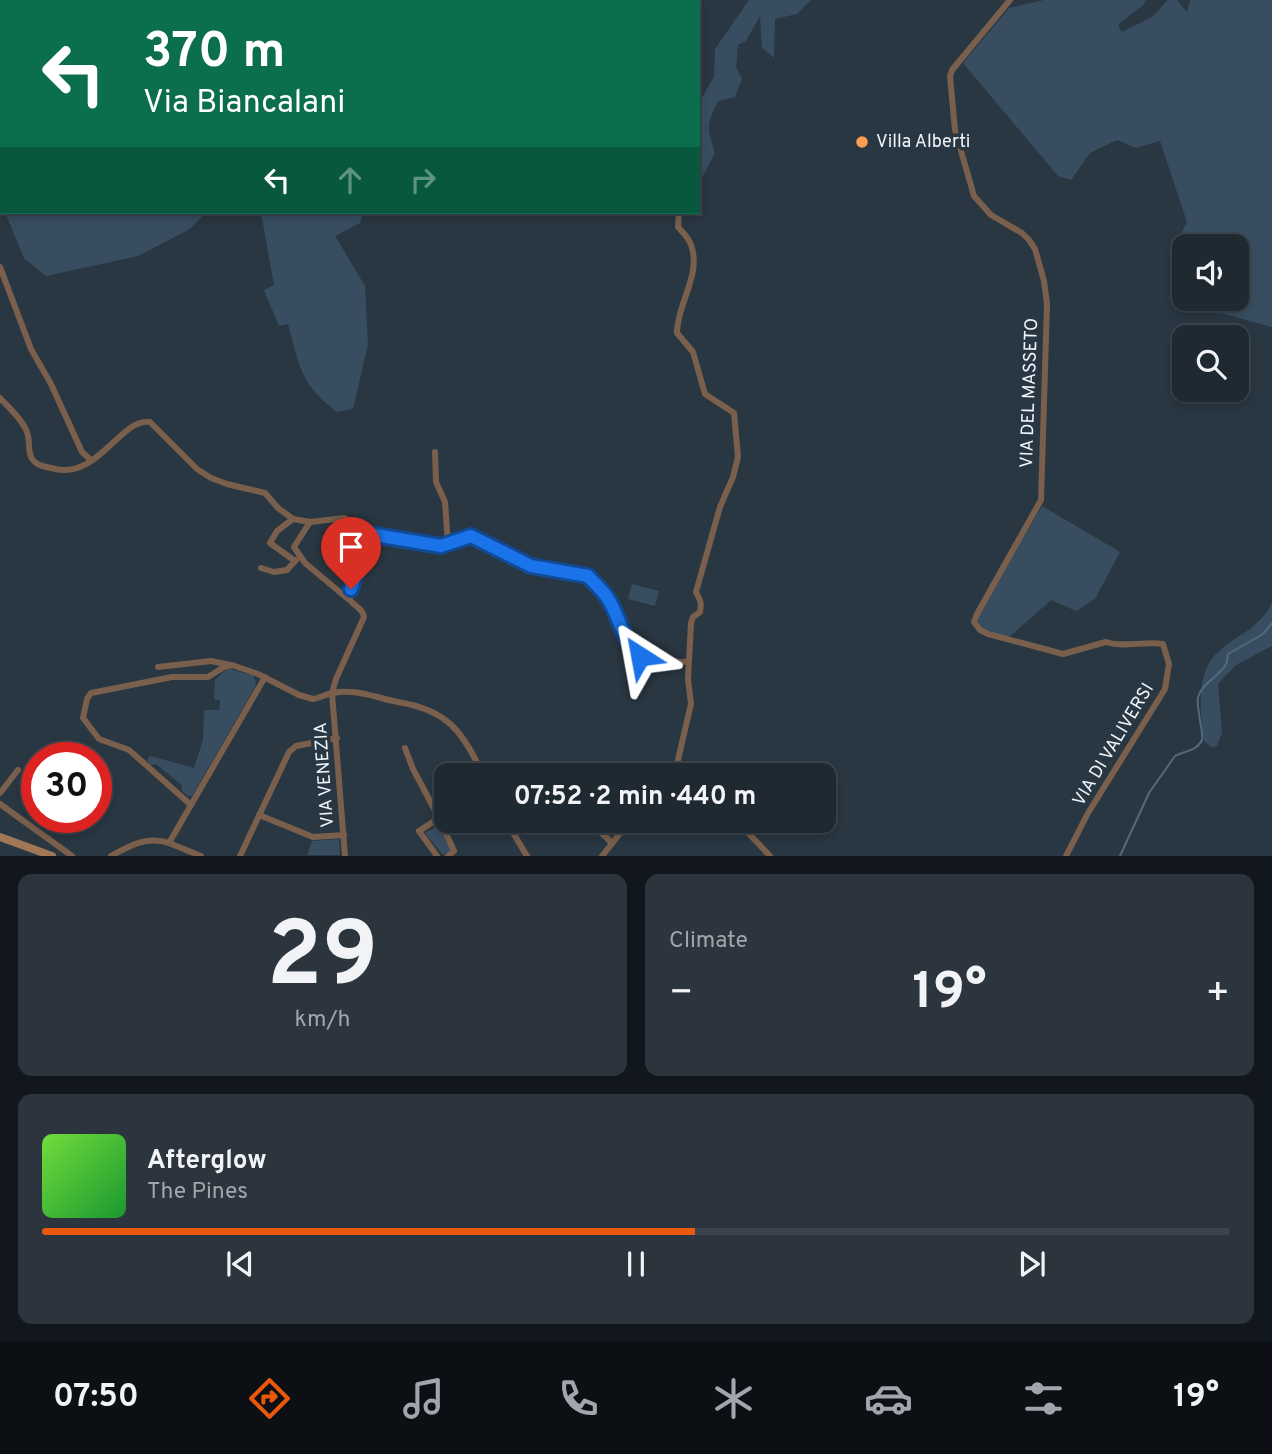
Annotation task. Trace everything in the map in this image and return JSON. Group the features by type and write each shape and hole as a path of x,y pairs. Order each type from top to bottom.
{"main road":[{"path":"0,836 52,856"}],"street":[{"name":"VIA DEL MASSETO","path":"1010,0 952,69 950,76 955,130 974,196 991,215 1029,240 1035,249 1044,281 1047,304 1041,500 974,622 980,630 988,634 1063,654 1106,642 1114,646 1149,643 1165,645"},
{"path":"677,763 691,704 688,662 691,624 693,617 700,612 701,605 696,592 738,454 734,413 703,391 695,355 677,333 693,258 689,240 678,227 679,214"},
{"path":"0,267 31,349 51,384 82,452 91,460"},
{"path":"0,398 27,431 34,462 57,470 68,471 82,467 135,425 150,422 197,469 227,484 265,494 293,519 310,522 345,518 369,534 441,546 471,536 531,566 588,575 606,595 625,636 640,656 658,661 688,662"},
{"path":"435,452 436,482 445,502 449,544"},
{"path":"293,519 277,531 270,543 298,559 362,611 364,617 332,693"},
{"path":"298,559 294,547 310,522"},
{"path":"348,599 369,534"},
{"path":"261,568 274,572 287,570 298,559"},
{"name":"VIA DI VALIVERSI","path":"1066,856 1094,804 1165,689 1169,669 1165,645"},
{"path":"158,667 211,661 232,665 265,677 299,695 313,699 332,693 363,694 415,704 432,710 448,721 476,763"},
{"path":"191,805 130,751 99,739 83,718 87,699 94,691 172,677 208,677 232,665"},
{"path":"169,843 265,677"},
{"name":"VIA VENEZIA","path":"332,693 345,856"},
{"path":"240,856 289,752 296,746 337,738"},
{"path":"405,748 414,772 434,809"},
{"path":"0,793 18,770"},
{"path":"0,804 72,856"},
{"path":"259,815 313,837 344,835"},
{"path":"434,821 419,831 437,856"},
{"path":"446,833 454,851 448,856"},
{"path":"513,833 527,856"},
{"path":"602,833 612,843"},
{"path":"602,856 621,833"},
{"path":"748,833 770,856"},
{"path":"111,856 143,841 157,840 201,856"}],"shaded area":[{"path":"749,0 811,0 797,14 775,19 774,58 762,48 760,16 746,41 738,45 736,67 742,79 735,97 718,101 714,109 709,127 715,153 700,181 700,104 714,77 715,49"},
{"path":"1044,0 1146,0 1118,25 1122,32 1152,17 1168,0 1177,0 1187,12 1190,0 1272,0 1272,327 1213,311 1249,311 1249,234 1181,234 1187,222 1160,141 1136,148 1117,140 1090,153 1071,180 1058,176 963,63 1009,8"},
{"path":"8,214 204,214 190,229 138,256 46,276 24,258"},
{"path":"261,214 363,214 360,223 335,236 365,286 368,344 353,409 337,412 308,383 288,324 279,326 264,290 274,285"},
{"path":"1042,506 1120,552 1095,599 1076,611 1051,600 1008,638 983,629 978,623 979,614"},
{"path":"632,584 659,591 655,606 628,599"},
{"path":"1272,603 1272,646 1236,665 1218,684 1222,733 1217,746 1211,747 1204,741 1201,696 1204,674 1215,655 1259,621"},
{"path":"230,669 254,676 256,685 192,796 188,796 182,791 182,785 156,764 150,765 147,760 150,756 194,768 203,740 204,710 219,710 220,700 214,699 215,680"},
{"path":"434,828 434,833 445,833 452,850 443,855 425,833"},
{"path":"339,839 340,855 307,855 312,841"}],"waterway":[{"path":"1120,856 1149,793 1175,756 1194,749 1202,740 1198,702 1200,692 1224,668 1228,654 1263,634 1272,623"}],"place":[{"name":"Villa Alberti","path":"862,142"}],"route":[{"path":"351,589 369,534 441,546 471,536 531,566 588,576 606,595 625,636 640,656"}]}
